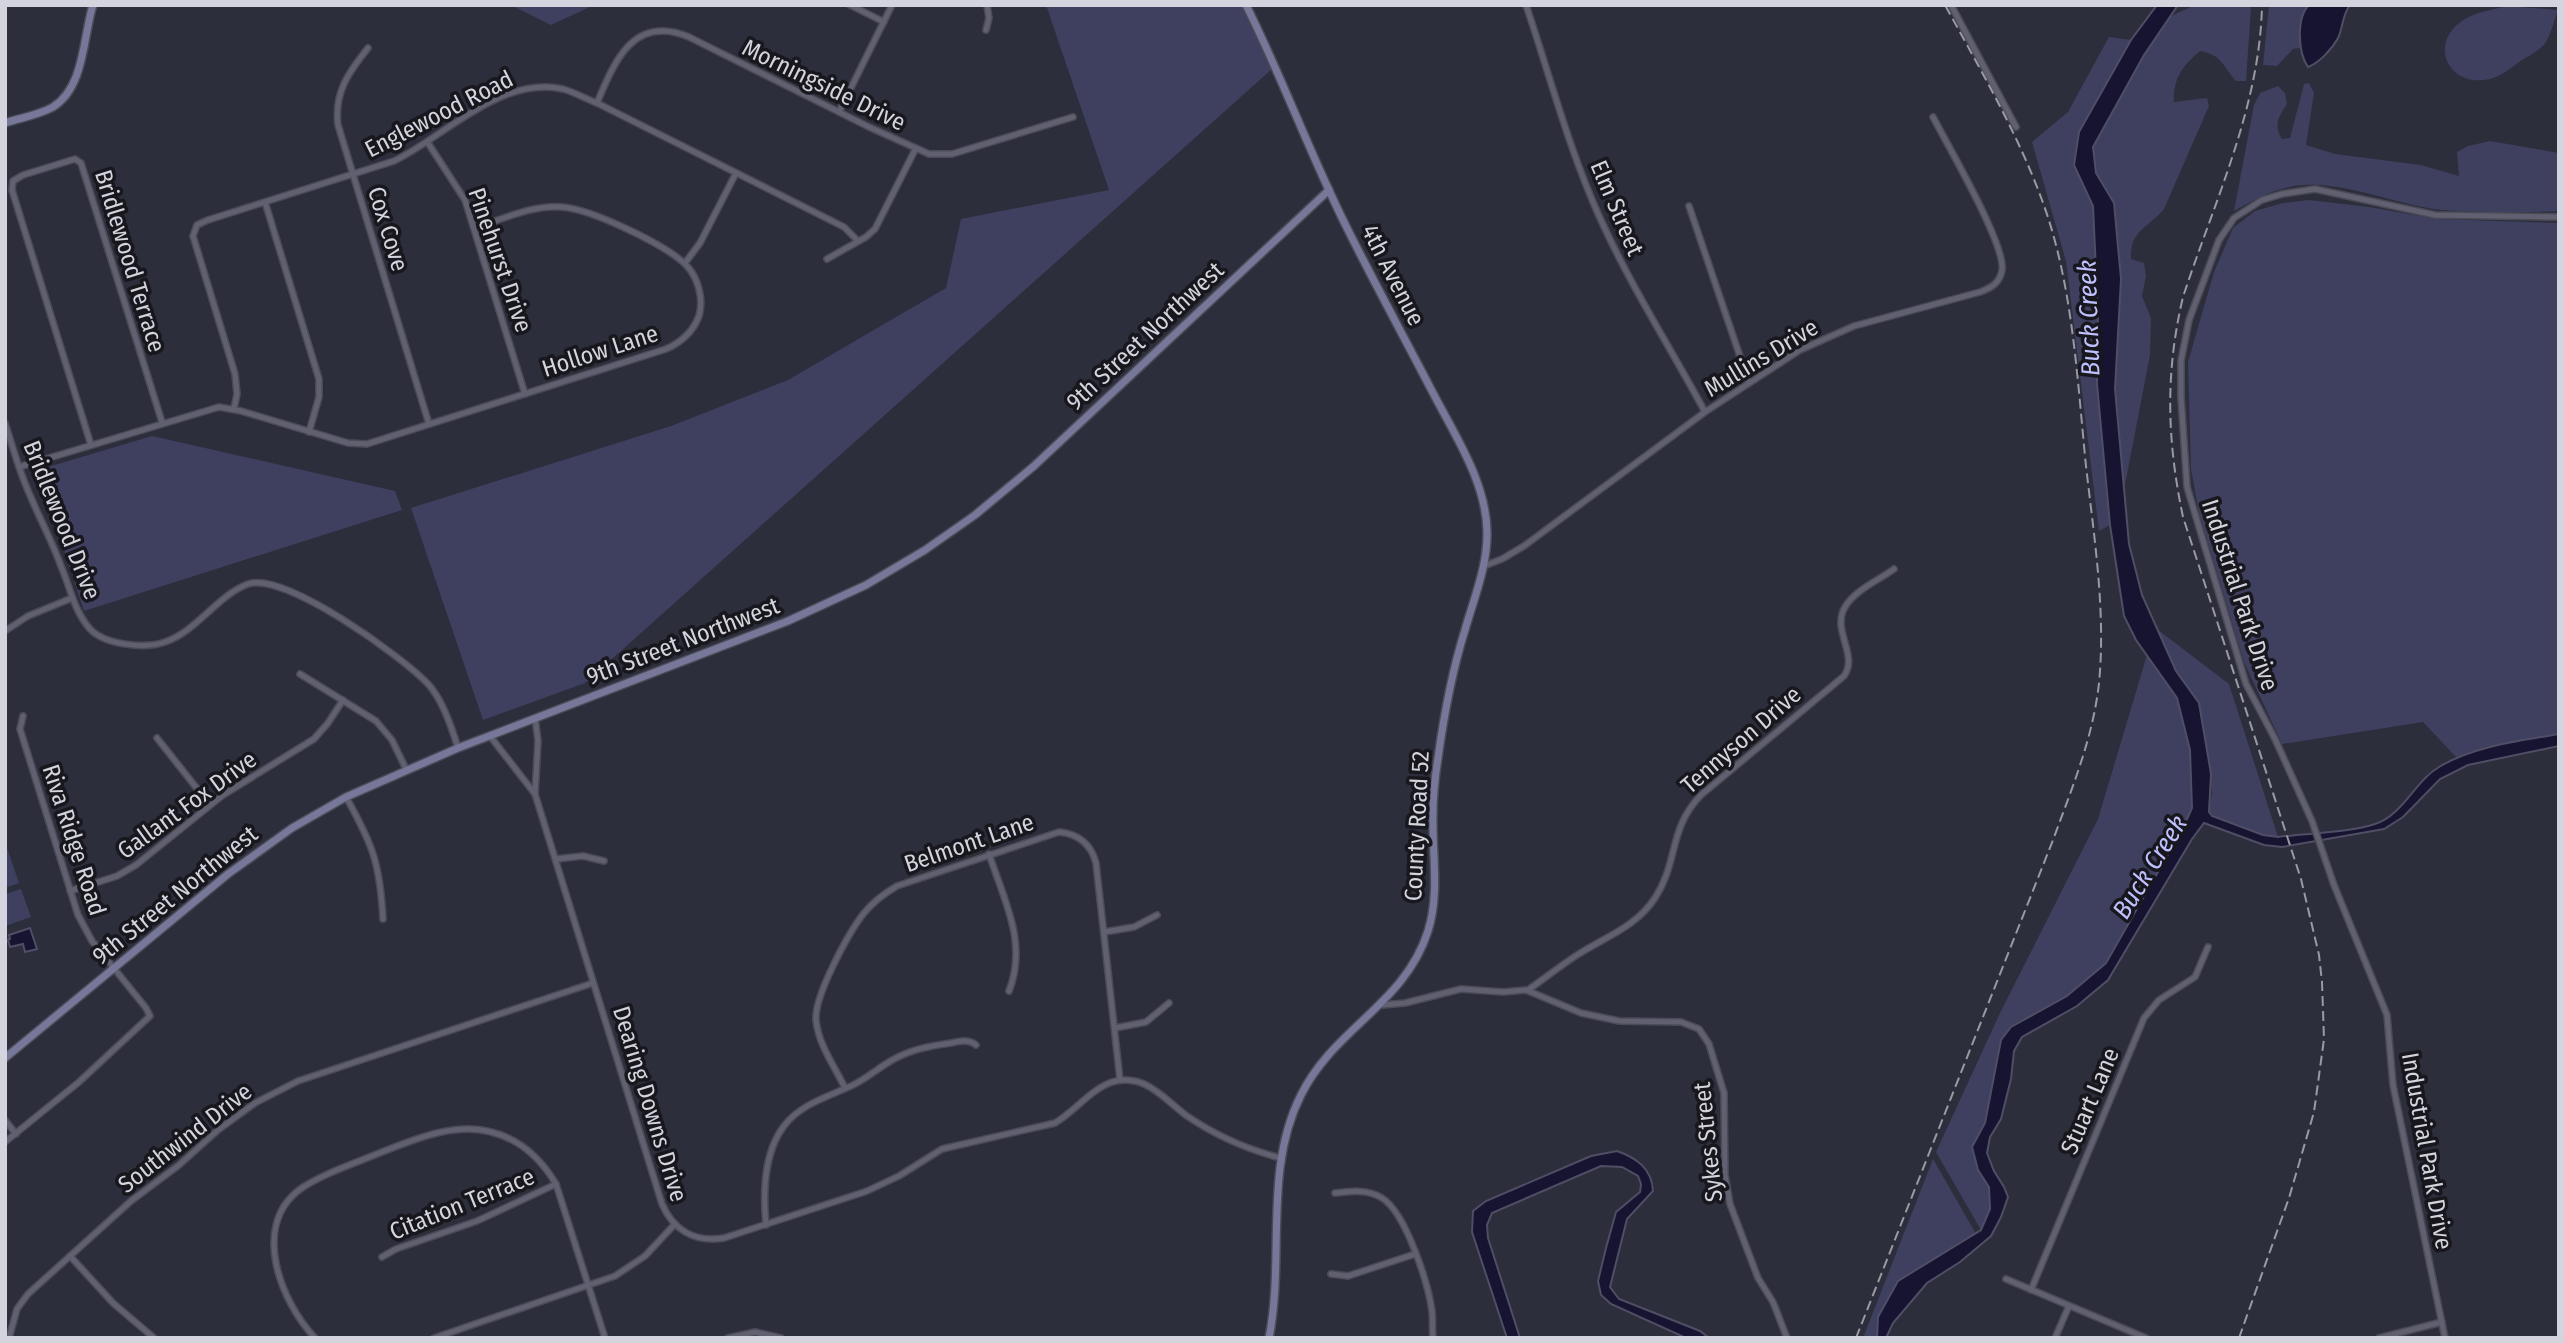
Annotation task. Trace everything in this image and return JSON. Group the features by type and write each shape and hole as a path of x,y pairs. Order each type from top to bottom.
{"street":[{"path":"5,122 50,108 64,95 84,53 88,19 93,5"},
{"path":"850,5 884,22"},
{"path":"839,112 892,5"},
{"path":"986,30 989,18 987,5"},
{"name":"4th Avenue","path":"1246,5 1329,190 1478,485 1488,533 1484,566"},
{"name":"Elm Street","path":"1525,5 1571,144 1599,215 1622,265 1705,412"},
{"path":"1951,5 2016,127"},
{"name":"Morningside Drive","path":"597,103 620,56 629,44 648,33 666,30 689,37 915,150 937,155 952,154 1073,117"},
{"name":"Cox Cove","path":"368,48 345,78 337,104 338,125 429,425"},
{"name":"Englewood Road","path":"234,409 236,381 194,231 201,222 394,161 428,143 472,112 523,90 563,89 597,103 844,227 858,241"},
{"path":"1933,117 1958,162 1999,250 2002,264 1997,282"},
{"name":"Pinehurst Drive","path":"428,143 460,189 525,394"},
{"path":"827,259 871,233 878,225 915,150"},
{"name":"Bridlewood Terrace","path":"91,445 12,190 13,181 23,175 75,159 81,163 162,422"},
{"path":"474,228 540,209 560,206 575,208 654,244 685,264 700,243 736,173"},
{"name":"Industrial Park Drive","path":"2445,1338 2393,1086 2387,1015 2334,885 2312,821 2275,739 2246,684 2187,487 2181,361 2189,320 2220,240 2234,218 2262,200 2315,189 2435,215 2559,217"},
{"name":"9th Street Northwest","path":"5,1058 264,847 346,797 457,748 829,603 925,550 975,515 1034,466 1329,190"},
{"path":"265,202 319,379 319,397 309,432"},
{"path":"1689,206 1749,383"},
{"name":"Hollow Lane","path":"234,409 362,445 666,349 682,340 694,326 701,300 695,278 685,264"},
{"name":"Mullins Drive","path":"1484,566 1524,546 1705,412 1800,350 1838,332 1980,292 1997,282 2007,280"},
{"path":"19,467 162,422 219,407 234,409"},
{"name":"Bridlewood Drive","path":"5,423 19,467 62,566 78,612 96,634 122,643 150,644 167,641 247,584 261,582 281,587 361,631 405,663 434,692 457,748"},
{"name":"County Road 52","path":"1269,1338 1282,1158 1293,1111 1310,1077 1346,1034 1382,1005 1404,979 1424,942 1432,917 1435,891 1433,817 1439,751 1458,657 1484,566"},
{"name":"Tennyson Drive","path":"1528,990 1576,956 1626,928 1646,909 1665,878 1679,826 1690,806 1844,676 1849,668 1841,627 1844,608 1855,596 1894,569"},
{"path":"5,631 28,616 72,598"},
{"path":"300,674 382,726 406,769"},
{"name":"Gallant Fox Drive","path":"70,891 108,879 135,866 210,805 314,739 343,700"},
{"name":"Riva Ridge Road","path":"16,1133 69,1090 149,1018 146,1008 87,933 70,891 20,729 23,716"},
{"name":"Dearing Downs Drive","path":"535,718 538,741 535,794"},
{"name":"Dearing Downs Drive","path":"490,736 535,794 662,1204 667,1217 674,1225 692,1236 708,1240 724,1238 766,1225 876,1187 942,1149 1055,1123 1067,1116 1098,1088 1120,1080"},
{"path":"157,738 210,805"},
{"path":"346,797 374,852 383,919"},
{"name":"Belmont Lane","path":"845,1088 822,1041 815,1016 821,992 857,923 881,897 897,886 1054,832 1066,832 1080,838 1092,851 1094,858 1120,1080"},
{"path":"989,854 1017,945 1009,991"},
{"path":"556,859 583,856 604,861"},
{"path":"1104,932 1127,929 1157,915"},
{"name":"Stuart Lane","path":"2031,1290 2144,1018 2159,1000 2195,977 2208,947"},
{"name":"Southwind Drive","path":"9,1338 20,1304 71,1256 131,1201 179,1165 218,1130 268,1095 335,1068 593,983"},
{"path":"1382,1005 1405,1003 1461,989 1510,992 1528,990"},
{"name":"Sykes Street","path":"1528,990 1572,1011 1619,1021 1687,1023 1703,1034 1724,1093 1725,1175 1730,1204 1758,1278 1767,1291 1787,1338"},
{"path":"1115,1028 1146,1022 1169,1003"},
{"path":"766,1225 770,1153 776,1138 791,1118 801,1110 914,1050 961,1041 976,1045"},
{"path":"1120,1080 1136,1081 1151,1087 1184,1114 1211,1130 1282,1158"},
{"path":"5,1120 16,1133 5,1142"},
{"path":"315,1338 293,1307 279,1275 274,1233 286,1203 301,1189 390,1149 442,1132 465,1129 489,1131 517,1142 542,1164 556,1184 606,1338"},
{"name":"Citation Terrace","path":"382,1256 477,1221 556,1184"},
{"path":"1335,1193 1366,1192 1386,1201 1400,1220 1415,1254 1431,1309 1433,1338"},
{"path":"434,1338 615,1276 635,1264 674,1225"},
{"path":"1331,1274 1348,1276 1415,1254"},
{"path":"71,1256 113,1303 154,1338"},
{"path":"2006,1279 2146,1338"},
{"path":"2055,1338 2069,1306"},
{"path":"2379,1338 2442,1322"},
{"path":"728,1338 755,1332 781,1338"}],"shaded area":[{"path":"511,5 594,5 551,25"},
{"path":"1046,5 1242,5 1272,69 585,683 483,720 411,508 671,426 788,380 946,288 961,219 1109,190"},
{"path":"2157,5 2178,5 2144,55 2093,147 2096,173 2114,203 2121,279 2115,389 2129,544 2142,595 2176,671 2199,703 2211,774 2209,812 2212,816 2263,835 2278,837 2352,829 2385,820 2431,773 2467,754 2498,745 2559,734 2559,746 2468,765 2440,779 2403,817 2384,829 2282,847 2264,845 2204,823 2108,980 2077,1006 2022,1037 2014,1051 2011,1079 2001,1119 1990,1137 1987,1153 2008,1197 1991,1236 1960,1262 1927,1283 1893,1323 1886,1338 1877,1338 1878,1317 1898,1281 1981,1230 1990,1209 1989,1187 1978,1170 1972,1147 1985,1123 2001,1040 2011,1027 2067,996 2106,963 2192,808 2190,750 2177,698 2136,640 2124,616 2110,525 2097,384 2098,313 2093,206 2074,165 2079,132 2131,40"},
{"path":"2195,5 2249,5 2251,8 2246,81 2236,81 2217,58 2200,51 2188,62 2177,80 2174,102 2207,98 2209,106 2164,209 2141,231 2131,249 2131,259 2144,263 2146,276 2142,296 2151,318 2150,355 2124,490 2115,389 2121,279 2114,203 2096,173 2093,147 2144,55 2169,17"},
{"path":"2269,5 2309,5 2301,20 2302,48 2293,49 2277,66 2263,65"},
{"path":"2309,5 2350,5 2345,13 2340,34 2329,51 2308,67 2302,53 2300,27"},
{"path":"2506,6 2558,10 2545,43 2536,52 2494,78 2475,80 2463,77 2453,70 2447,61 2445,50 2453,28 2469,17"},
{"path":"2109,37 2131,40 2079,132 2074,164 2093,206 2098,313 2097,384 2110,525 2099,531 2066,261 2032,142 2068,112"},
{"path":"2309,83 2314,93 2306,145 2335,154 2421,165 2459,176 2457,152 2468,146 2490,141 2559,153 2559,211 2441,210 2355,190 2304,185 2276,191 2234,211 2254,105 2260,93 2278,86 2285,93 2287,104 2280,117 2278,129 2282,139 2290,138 2304,84"},
{"path":"2309,200 2437,219 2559,223 2559,734 2502,744 2457,758 2423,722 2282,744 2244,662 2199,513 2191,469 2188,362 2214,272 2233,228 2255,211 2283,203"},
{"path":"152,436 395,491 402,510 84,611 38,470"},
{"path":"2158,630 2229,684 2278,837 2263,835 2212,816 2209,811 2212,793 2199,703 2176,671"},
{"path":"2147,655 2177,698 2190,750 2192,808 2106,963 2067,996 2011,1027 2001,1040 1985,1123 1972,1147 1978,1170 1989,1187 1990,1209 1981,1230 1936,1152 2000,1013 2098,819"},
{"path":"5,842 19,883 5,888"},
{"path":"21,889 31,917 5,926 5,894"},
{"path":"30,928 37,949 25,952 23,944 10,947 9,935"},
{"path":"1617,1151 1642,1165 1650,1176 1653,1191 1627,1219 1610,1287 1619,1299 1700,1331 1709,1338 1686,1338 1611,1304 1601,1295 1598,1281 1616,1212 1640,1192 1641,1184 1638,1176 1622,1167 1601,1166 1492,1213 1487,1225 1488,1238 1520,1338 1507,1338 1472,1232 1473,1211 1486,1201 1591,1156"},
{"path":"1933,1159 1976,1234 1948,1252 1878,1317 1877,1338 1863,1338"}],"railway":[{"path":"1856,1338 2074,782 2092,723 2101,656 2098,574 2076,365 2061,265 2042,200 2021,150 1945,5"},
{"path":"2239,1338 2289,1198 2314,1112 2324,1039 2322,982 2319,955 2301,879 2183,517 2174,461 2170,407 2173,353 2183,297 2244,117 2259,43 2262,5"}],"water label":[{"name":"Buck Creek","path":"2089,318"},
{"name":"Buck Creek","path":"2150,867"}]}
